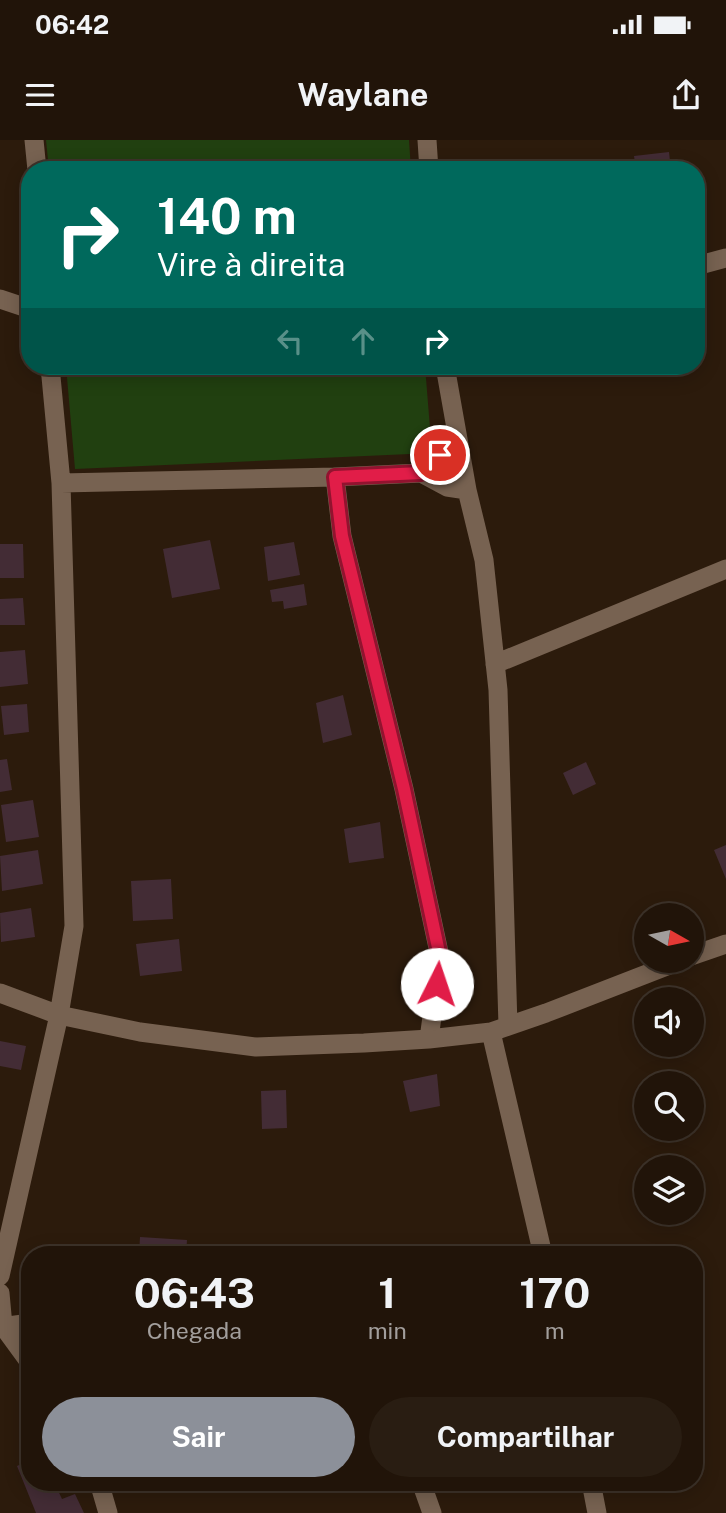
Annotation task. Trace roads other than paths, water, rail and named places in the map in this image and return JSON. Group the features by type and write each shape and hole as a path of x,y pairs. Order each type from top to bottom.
{"street":[{"path":"34,140 36,161"},
{"path":"428,140 429,161"},
{"path":"705,264 726,258"},
{"path":"0,299 21,306"},
{"path":"0,1276 59,1015 74,926 61,483 51,375"},
{"path":"448,375 467,490 484,560 498,690 500,1029 541,1246"},
{"path":"421,473 458,438"},
{"path":"61,483 421,473 447,487 467,490"},
{"path":"335,477 342,536 404,789 440,957 429,1039"},
{"path":"495,664 726,569"},
{"path":"704,952 726,944"},
{"path":"0,993 59,1015 140,1032 256,1047 429,1039 500,1029 648,973"},
{"path":"0,1293 2,1327 21,1351"},
{"path":"2,1327 21,1325"},
{"path":"102,1491 108,1513"},
{"path":"424,1491 432,1513"},
{"path":"593,1491 597,1513"}]}
